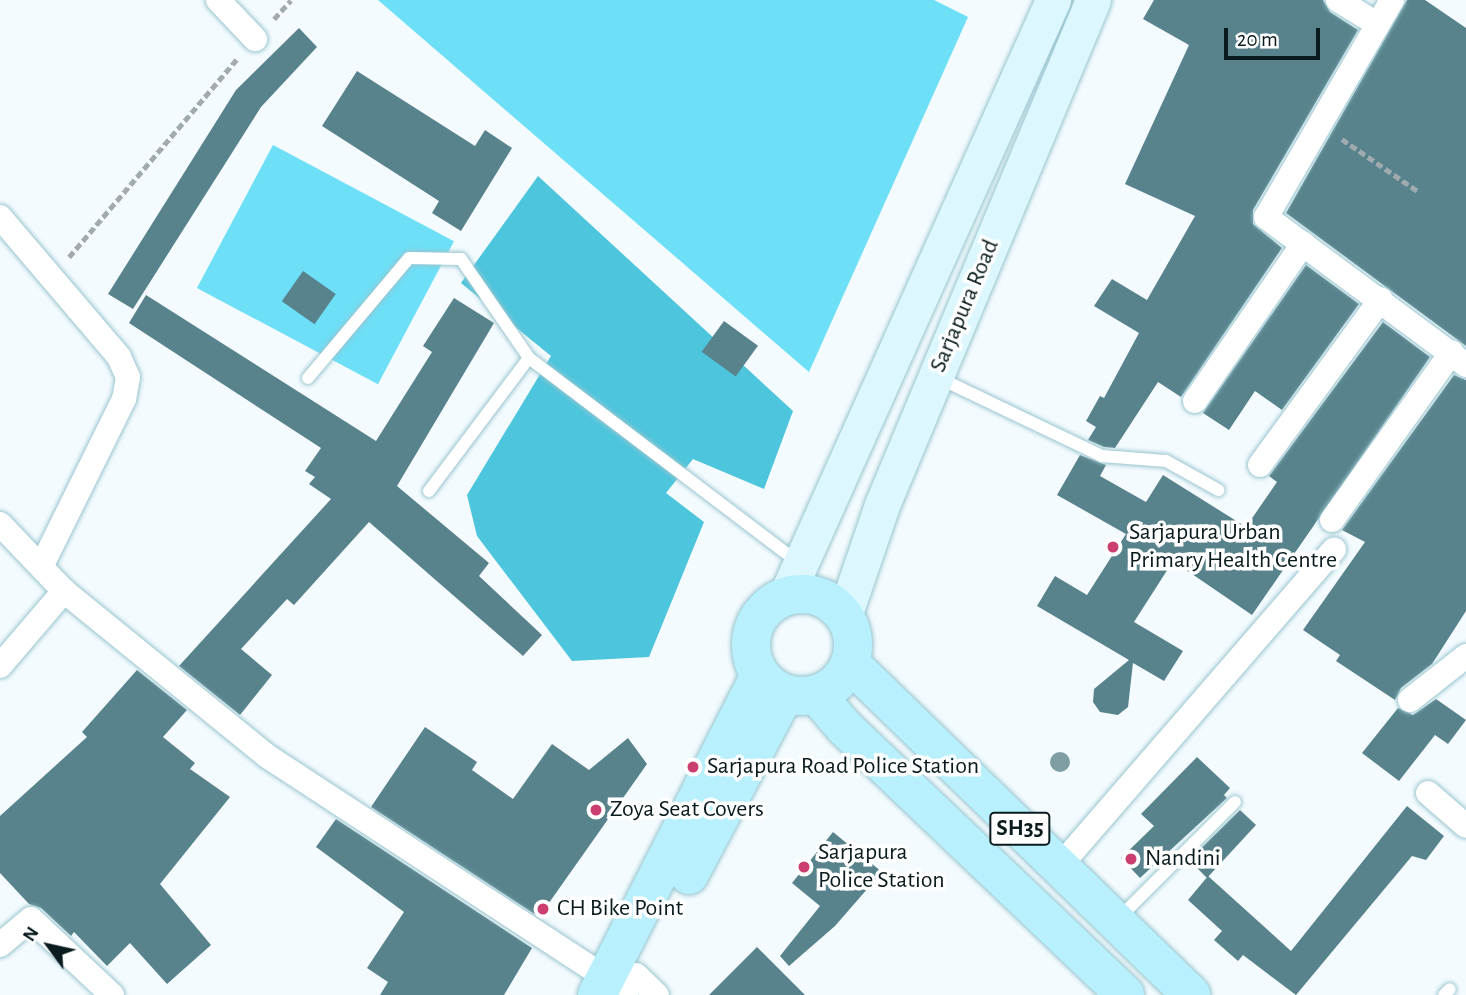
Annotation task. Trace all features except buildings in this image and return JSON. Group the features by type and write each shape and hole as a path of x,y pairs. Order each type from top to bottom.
{"main road":[{"name":"Sarjapura Road","path":"793,580 1053,0"},
{"name":"Sarjapura Road","path":"844,616 882,505 1093,0"},
{"path":"934,265 976,279"},
{"path":"793,580 844,616 853,647 850,663 842,677 787,688 752,661 752,629 760,614 793,580"},
{"name":"SH35","path":"850,663 1191,995"},
{"path":"625,989 787,688"},
{"name":"SH35","path":"787,688 844,727 1125,995"}],"street":[{"path":"218,0 255,39"},
{"path":"1338,0 1377,24"},
{"path":"1332,520 1459,358 1266,217 1392,0"},
{"path":"0,217 50,280 119,357 128,389 41,567"},
{"path":"1195,401 1303,244"},
{"path":"1260,465 1381,299"},
{"path":"0,524 64,591 267,756 625,989"},
{"path":"1059,867 1334,549"},
{"path":"0,666 64,591"},
{"path":"1410,700 1466,656"},
{"path":"1428,793 1466,825"},
{"path":"0,945 31,919 112,995"}],"lane":[{"path":"308,378 409,258 461,259 529,358 793,580"},
{"path":"429,491 529,358"},
{"path":"936,376 1102,456 1166,461 1218,489"},
{"path":"1115,921 1235,802"}],"path":[{"path":"50,280 177,124 291,0"},
{"path":"1320,124 1419,192"}],"shaded area":[{"path":"378,0 934,0 968,17 809,372"},
{"path":"273,145 454,241 378,384 197,288"},
{"path":"538,176 793,411 764,489 693,459 666,493 704,522 649,657 572,661 477,536 467,495 551,356 461,283"}],"place":[{"name":"Sarjapura Urban Primary Health Centre","path":"1113,547"},
{"name":"Sarjapura Road Police Station","path":"693,767"},
{"name":"Zoya Seat Covers","path":"596,810"},
{"name":"Nandini","path":"1131,859"},
{"name":"Sarjapura Police Station","path":"804,867"},
{"name":"CH Bike Point","path":"543,909"}]}
